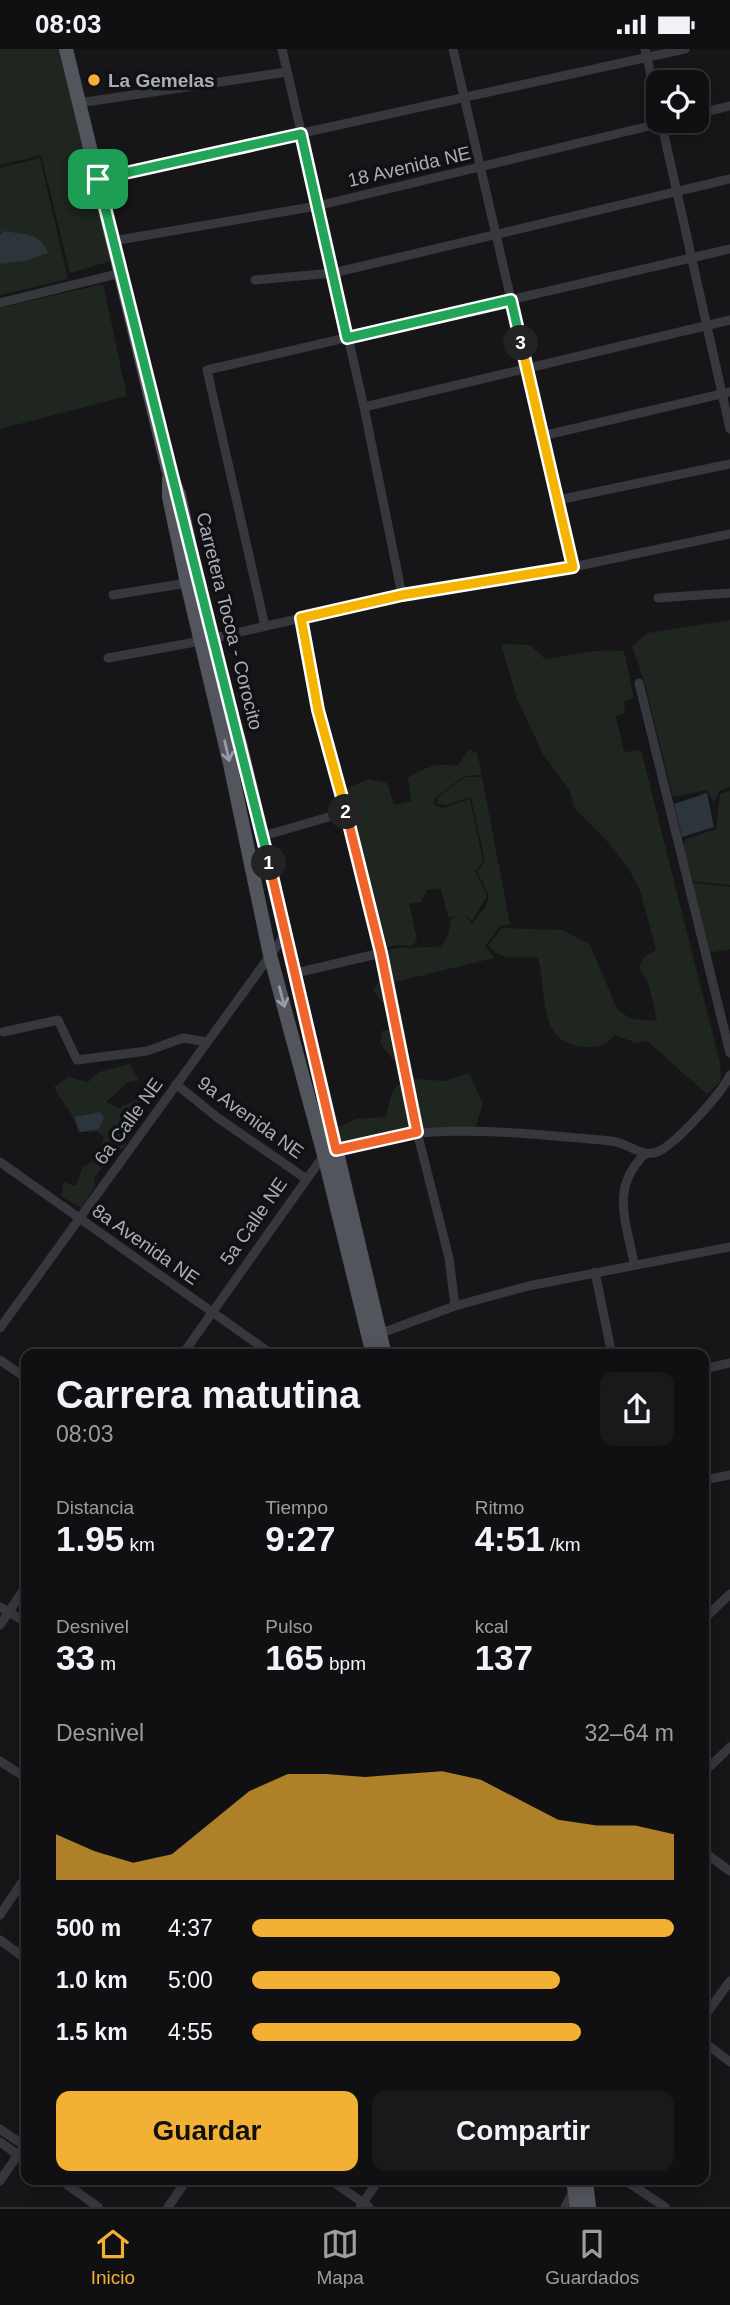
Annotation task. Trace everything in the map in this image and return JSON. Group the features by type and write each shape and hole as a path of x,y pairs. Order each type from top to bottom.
{"main road":[{"name":"Carretera Tocoa - Corocito","path":"66,49 168,469 179,495 271,955 330,1152 375,1335 382,1349"},
{"name":"Carretera Tocoa - Corocito","path":"168,469 169,497 187,583 263,836 296,973 330,1152"},
{"name":"Carretera Tocoa - Corocito","path":"374,1349 375,1335"},
{"path":"577,2207 579,2185"},
{"path":"580,2185 589,2207"}],"street":[{"path":"282,49 364,407 402,595"},
{"path":"453,49 573,567"},
{"path":"98,179 465,98 646,54 685,49"},
{"path":"79,103 287,72"},
{"path":"709,111 730,106"},
{"name":"18 Avenida NE","path":"113,241 317,206 646,126"},
{"path":"666,133 707,326 726,393 730,429"},
{"path":"255,280 333,273 730,179"},
{"path":"265,625 207,370 730,249"},
{"path":"0,303 121,273"},
{"path":"364,407 730,320"},
{"path":"542,436 726,393"},
{"path":"558,501 730,464"},
{"path":"108,658 206,640 402,595 573,567 730,534"},
{"path":"113,595 187,583"},
{"path":"658,598 730,593"},
{"path":"301,618 318,710 381,953 417,1132 449,1258 455,1306"},
{"path":"639,683 730,1053"},
{"path":"263,836 346,812"},
{"name":"6a Calle NE","path":"0,1328 285,935"},
{"path":"296,973 381,953"},
{"path":"3,1032 58,1020 77,1060 148,1051 183,1038 206,1042"},
{"path":"330,1152 417,1132 516,1132 617,1142 645,1154 658,1152 719,1095 730,1075"},
{"name":"9a Avenida NE","path":"176,1084 218,1118 305,1178"},
{"name":"5a Calle NE","path":"186,1349 305,1178 330,1152"},
{"path":"634,1263 621,1202 626,1178 645,1154"},
{"name":"8a Avenida NE","path":"0,1161 265,1349"},
{"path":"375,1335 455,1306 528,1286 634,1263 730,1247"},
{"path":"595,1272 611,1349"},
{"path":"0,1360 21,1375"},
{"path":"709,1368 730,1363"},
{"path":"709,1479 730,1475"},
{"path":"0,1625 4,1609 21,1591"},
{"path":"709,1614 730,1594"},
{"path":"4,1609 21,1619"},
{"path":"709,1767 730,1747"},
{"path":"0,1761 21,1775"},
{"path":"709,1856 730,1871"},
{"path":"0,1915 21,1884"},
{"path":"0,1940 21,1955"},
{"path":"709,2010 730,1981"},
{"path":"709,2046 730,2062"},
{"path":"0,2129 21,2148"},
{"path":"0,2142 21,2149"},
{"path":"0,2181 21,2153"},
{"path":"68,2185 98,2207"},
{"path":"168,2207 183,2185"},
{"path":"337,2185 364,2206 376,2185"},
{"path":"565,2207 578,2185"},
{"path":"632,2185 666,2207"}],"shaded area":[{"path":"0,49 70,49 121,258 70,273 41,155 0,165"},
{"path":"40,158 68,279 0,295 0,168"},
{"path":"5,231 36,238 48,253 24,261 0,264 0,235"},
{"path":"103,284 127,396 0,429 0,308"},
{"path":"730,620 730,787 719,791 714,803 707,790 673,797 644,680 632,646 648,633"},
{"path":"501,644 530,645 545,659 594,651 624,651 634,698 625,701 624,713 616,716 624,752 641,750 720,1063 721,1081 707,1094 647,1041 637,1043 614,1035 603,1045 587,1047 559,1038 547,1016 538,958 505,957 488,945 502,928 563,930 590,945 617,1009 631,1019 657,1021 649,985 639,967 645,956 656,950 640,890 628,868 605,839 574,808 570,791 543,754 517,699"},
{"path":"469,750 477,753 482,775 464,776 435,798 434,805 443,808 470,799 483,861 475,871 487,896 472,921 464,913 472,924 485,908 489,896 477,871 485,862 471,797 447,805 438,804 437,798 465,777 482,777 510,924 500,926 485,946 494,958 395,982 409,1056 393,1060 380,1043 382,1031 395,1028 392,1007 384,1005 373,990 381,979 378,967 384,951 441,946 448,935 451,919 461,914 449,918 440,888 427,890 421,902 409,904 417,939 413,946 396,945 383,949 344,790 368,779 387,783 394,805 411,801 408,778 432,766 457,766"},
{"path":"730,791 730,885 693,881 683,846 686,839 716,829 720,794"},
{"path":"707,793 714,827 682,837 674,804"},
{"path":"692,883 730,887 730,949 709,953"},
{"path":"129,1064 139,1080 128,1082 106,1102 118,1108 140,1099 141,1112 130,1119 131,1133 124,1148 112,1152 94,1179 95,1186 81,1208 61,1196 63,1182 76,1186 83,1166 93,1161 98,1154 104,1136 97,1132 78,1132 71,1114 54,1087 68,1077 88,1082 99,1072"},
{"path":"410,1073 416,1079 445,1081 469,1073 483,1104 475,1128 415,1131 337,1145 337,1128 356,1119 386,1117 392,1092"},
{"path":"100,1112 104,1118 99,1129 80,1132 74,1117"}],"place":[{"name":"La Gemelas","path":"94,80"}],"route":[{"path":"301,134 347,338 511,300 573,567 402,595 301,618 318,710 381,953 417,1132 336,1150 242,747 210,639 179,495 168,469 98,179 301,134"}]}
